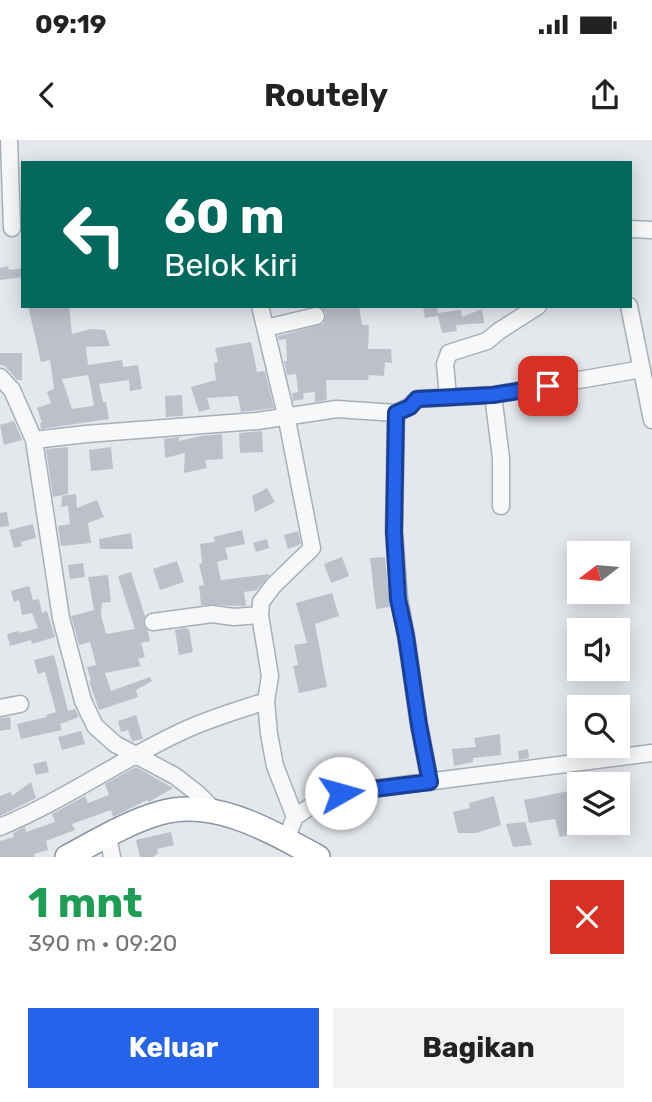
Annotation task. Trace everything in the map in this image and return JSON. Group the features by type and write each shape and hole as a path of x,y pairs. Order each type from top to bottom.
{"highway":[{"path":"67,857 110,846 163,812 182,809 215,811 286,839 318,857"}],"street":[{"path":"9,140 12,228"},
{"path":"632,229 652,230"},
{"path":"261,308 286,415 312,548 273,586 261,602 260,615 270,676 266,701 269,734 275,766 295,817"},
{"path":"448,397 445,364 449,353 487,341 535,308"},
{"path":"629,308 652,420"},
{"path":"266,328 316,316"},
{"path":"34,440 257,421 337,409 396,413 410,407 417,399 493,395 642,369"},
{"path":"0,377 12,390 34,440 61,618 83,701 95,726 116,744 175,776 215,811"},
{"path":"493,395 501,458 501,506"},
{"path":"396,413 394,532 398,599 430,782"},
{"path":"153,622 212,614 234,617 260,615"},
{"path":"0,827 47,806 187,729 266,701"},
{"path":"0,708 20,704"},
{"path":"286,839 295,817 314,804 341,793 652,753"}],"building":[{"path":"8,266 9,270 21,268 21,277 0,280 0,268"},
{"path":"28,308 69,308 72,334 91,329 105,330 110,346 86,347 88,365 122,360 123,367 138,365 142,389 130,391 129,380 99,384 109,419 41,429 42,423 37,408 51,403 47,392 54,389 50,360 41,362","holes":["88,375 94,404 72,409 62,379"]},
{"path":"322,308 359,308 362,325 369,325 368,349 391,349 392,363 385,362 384,376 369,375 368,380 326,380 327,400 315,402 315,392 303,393 304,399 293,401 292,393 298,392 296,374 287,375 284,361 287,361 286,339 279,340 278,336 323,324 326,314"},
{"path":"423,308 437,308 438,313 461,310 462,317 482,309 484,323 456,325 457,331 442,333 438,316 425,318"},
{"path":"251,342 257,372 265,371 274,408 241,412 238,396 207,398 210,409 199,412 191,387 216,380 214,363 218,362 215,348"},
{"path":"0,353 22,353 22,380 17,380 5,366 0,365"},
{"path":"182,395 183,416 166,417 165,396"},
{"path":"14,421 22,440 4,445 0,425"},
{"path":"262,431 263,452 240,453 239,433"},
{"path":"222,434 223,459 205,460 207,468 184,473 185,453 165,458 164,439 179,437 179,441"},
{"path":"68,447 68,494 53,497 46,449"},
{"path":"111,447 113,469 91,471 89,450"},
{"path":"267,488 275,502 255,512 252,496"},
{"path":"76,494 77,508 97,500 104,517 88,523 91,543 61,546 58,526 70,524 68,506 61,507 62,496"},
{"path":"7,512 9,526 0,527 0,513"},
{"path":"33,524 36,538 21,542 22,546 14,548 9,530"},
{"path":"242,530 245,544 225,548 228,559 217,562 221,580 270,574 257,590 244,592 246,606 201,605 199,586 204,585 199,564 202,563 200,544 215,542 214,537"},
{"path":"298,531 301,544 288,549 284,535"},
{"path":"131,533 133,549 100,549 99,539"},
{"path":"267,539 269,548 256,552 253,543"},
{"path":"342,557 349,576 331,583 324,564"},
{"path":"385,557 390,607 376,609 370,558"},
{"path":"177,561 184,582 160,590 153,569"},
{"path":"83,563 85,577 70,579 68,565"},
{"path":"131,572 145,616 143,624 150,641 141,643 145,657 138,659 141,666 105,673 111,691 150,677 152,681 136,690 138,697 99,710 87,667 96,665 90,642 79,645 71,616 94,610 88,577 108,575 111,602 102,603 101,615 106,634 135,629 118,576"},
{"path":"29,586 33,600 39,599 42,613 47,611 55,637 32,644 31,640 10,646 7,634 38,628 32,613 22,615 19,600 14,602 11,591"},
{"path":"332,593 339,616 315,624 327,687 299,693 293,666 298,665 294,645 307,643 296,603"},
{"path":"189,629 193,652 179,655 175,630"},
{"path":"54,655 68,711 75,709 79,717 60,724 62,730 21,739 17,724 47,717 46,715 56,712 45,672 38,674 34,660"},
{"path":"136,715 143,739 132,741 128,730 121,732 118,721"},
{"path":"10,717 11,729 0,731 0,718"},
{"path":"81,731 85,744 62,750 58,737"},
{"path":"500,734 501,755 473,758 473,762 454,766 452,749 476,747 474,738"},
{"path":"528,749 529,758 519,760 518,751"},
{"path":"46,761 49,772 36,775 33,764"},
{"path":"136,767 173,788 149,802 147,800 113,817 111,810 72,824 75,830 46,841 48,850 34,854 35,857 0,857 0,841 14,837 13,833 25,827 26,832 55,822 52,814 85,796 88,803 109,795 105,784"},
{"path":"356,767 358,779 337,782 336,770"},
{"path":"31,782 36,798 0,816 0,796 11,792 12,796"},
{"path":"567,791 569,835 560,837 555,819 529,823 524,800"},
{"path":"494,796 501,825 476,833 458,833 453,812 470,808 469,803"},
{"path":"525,822 532,845 513,847 506,824"},
{"path":"171,832 174,845 157,849 158,853 153,857 140,857 136,840"}],"route":[{"path":"341,793 430,782 398,599 394,532 396,413 410,407 417,399 493,395 548,386"}]}
